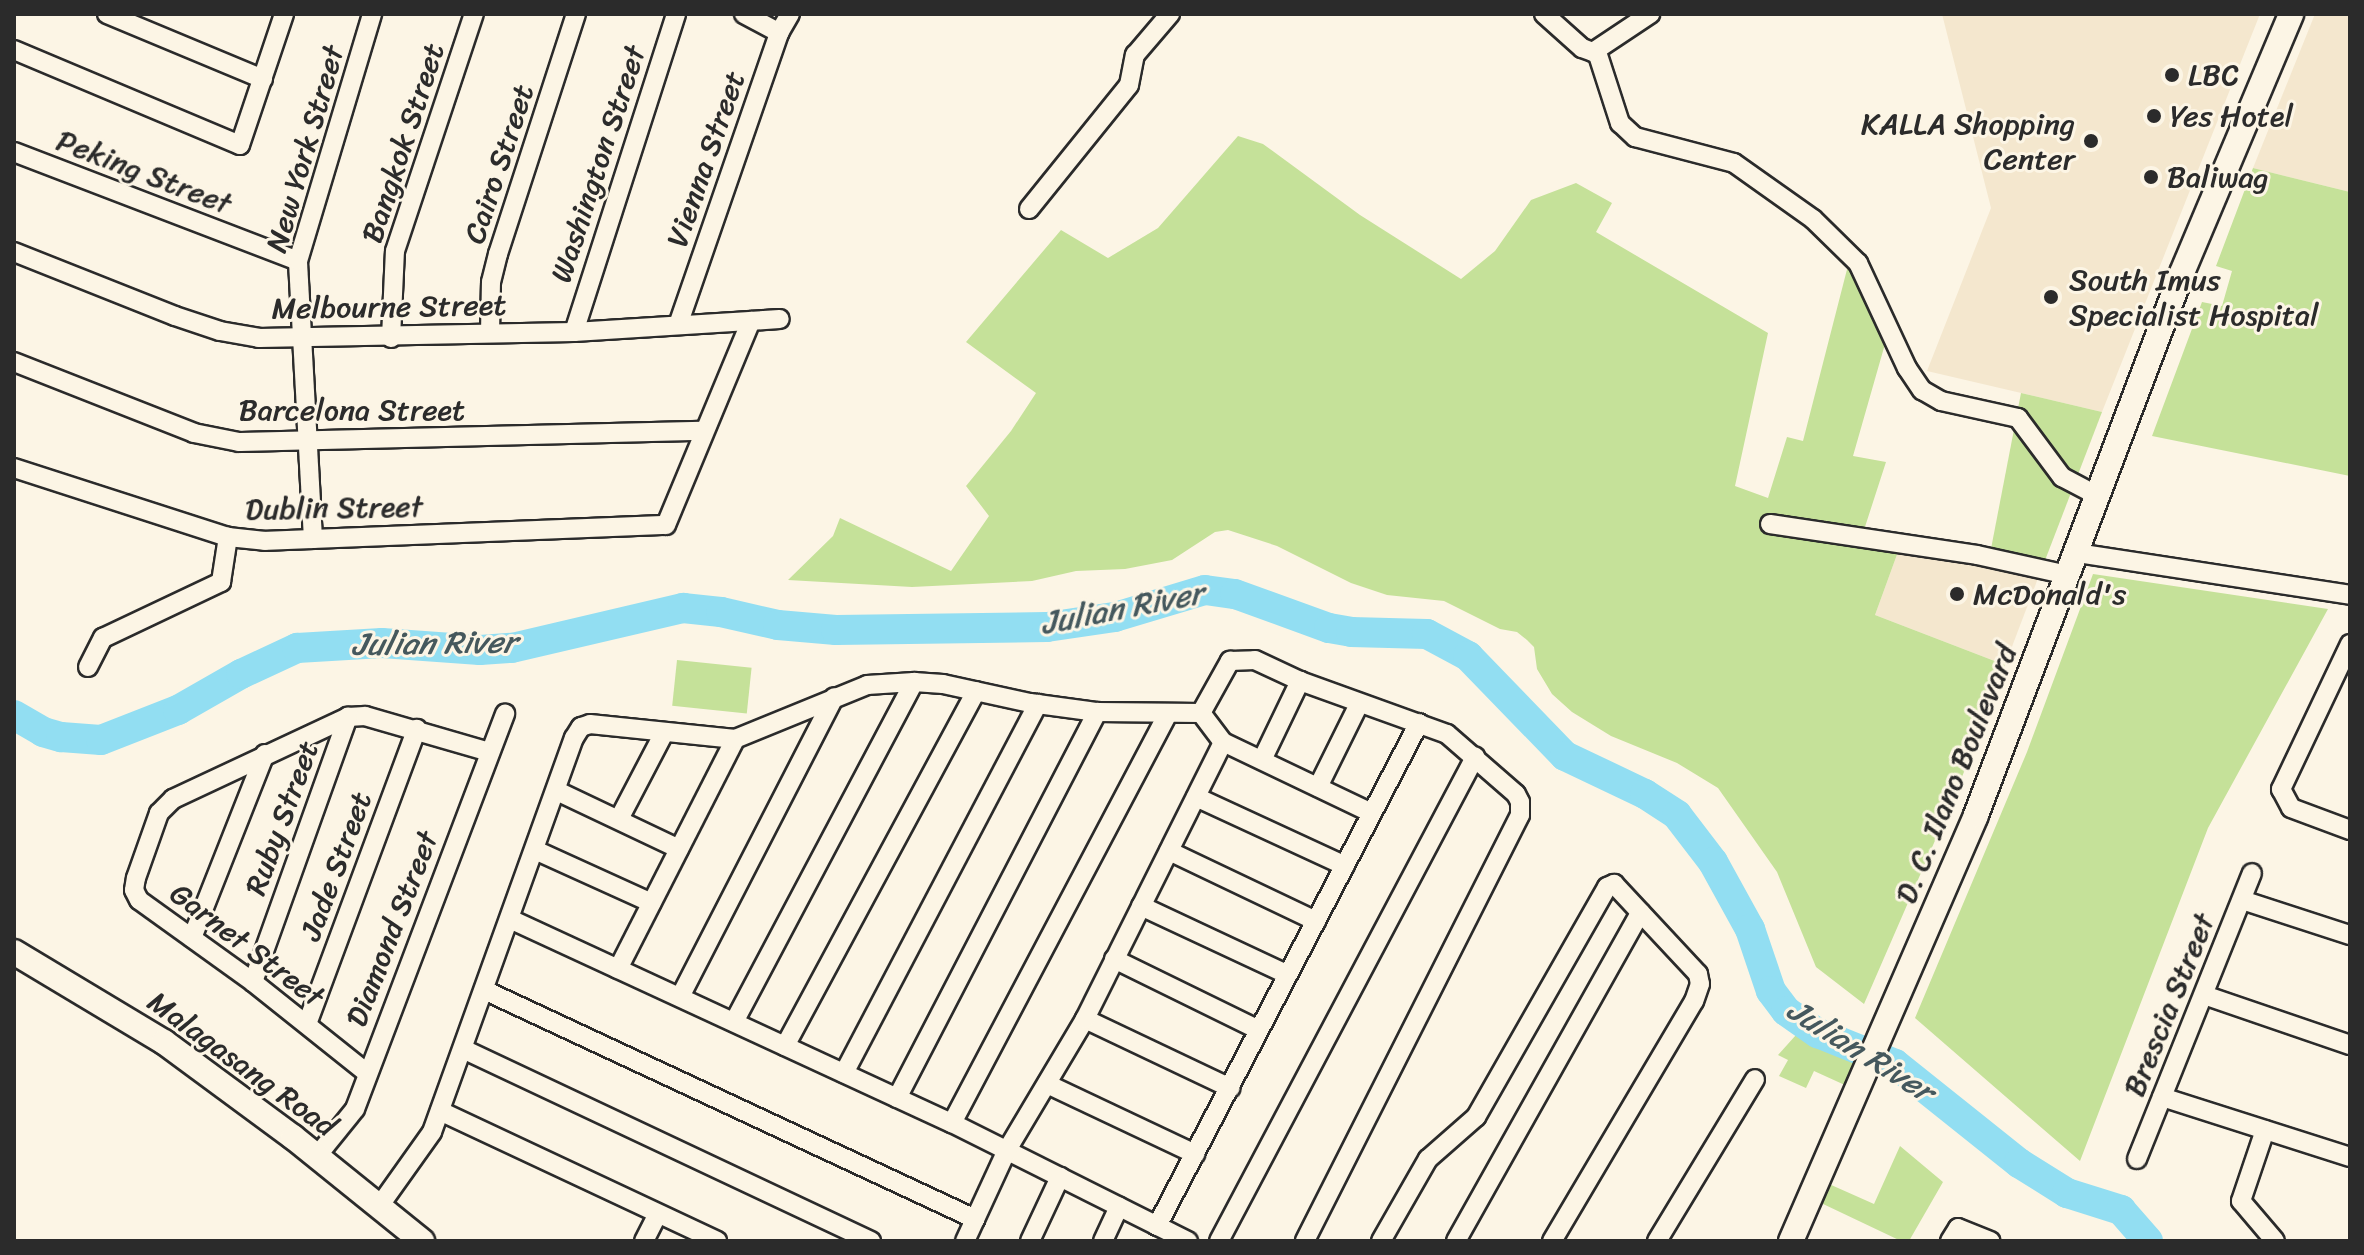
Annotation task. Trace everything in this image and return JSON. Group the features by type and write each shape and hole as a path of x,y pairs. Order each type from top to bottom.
{"street":[{"path":"107,14 263,79"},
{"path":"14,50 240,145 284,14"},
{"name":"New York Street","path":"313,539 298,261 372,14"},
{"name":"Bangkok Street","path":"391,338 395,251 474,14"},
{"name":"Cairo Street","path":"490,333 491,282 498,254 576,14"},
{"name":"Washington Street","path":"574,332 676,14"},
{"path":"744,14 779,33"},
{"name":"Vienna Street","path":"678,325 779,33 790,14"},
{"path":"1029,209 1129,85 1135,55 1170,14"},
{"path":"1544,14 1582,48 1597,52"},
{"path":"1597,52 1650,14"},
{"name":"D. C. Ilano Boulevard","path":"1791,1241 1887,1027 1988,786 2181,275 2291,14"},
{"path":"1597,52 1620,123 1635,137 1734,163 1813,219 1858,263 1907,368 1922,390 1941,401 2018,418 2062,477 2098,496"},
{"name":"Peking Street","path":"14,152 298,261"},
{"name":"Melbourne Street","path":"14,252 220,331 259,338 391,338 574,332 780,319"},
{"path":"704,431 751,321"},
{"name":"Barcelona Street","path":"14,362 194,433 239,442 308,443 704,431"},
{"name":"Dublin Street","path":"14,468 228,537 265,541 666,525 704,431"},
{"path":"1770,524 1977,555 2350,595"},
{"path":"88,667 98,644 112,632 221,582 228,537"},
{"path":"2350,644 2281,789 2291,808 2350,829"},
{"path":"1201,713 1234,658 1255,660 1359,704 1447,734 1516,794 1520,815 1305,1241"},
{"path":"1262,760 1300,681"},
{"path":"378,1208 428,1141 574,738 581,727 590,724 735,739 867,685 914,682 1097,712 1201,713"},
{"path":"734,1022 914,682"},
{"path":"785,1046 976,691"},
{"path":"680,997 834,697"},
{"path":"844,1073 1038,704"},
{"path":"1318,787 1359,704"},
{"path":"897,1098 1097,712"},
{"path":"952,1123 1168,713"},
{"path":"1201,713 1223,742 1372,813"},
{"name":"Diamond Street","path":"317,1156 355,1109 505,714"},
{"path":"192,938 265,754 348,717 365,716 490,752"},
{"name":"Ruby Street","path":"253,982 348,717"},
{"path":"1157,1226 1419,723"},
{"name":"Jade Street","path":"307,1024 417,729"},
{"path":"619,819 664,733"},
{"path":"618,969 735,739"},
{"path":"965,1241 1007,1150 1085,1019 1223,742"},
{"name":"Garnet Street","path":"265,754 167,804 159,813 134,890 139,900 253,982 367,1073"},
{"path":"1219,1241 1475,757"},
{"path":"557,791 679,849"},
{"path":"1196,797 1345,866"},
{"path":"535,850 652,903"},
{"path":"1169,851 1316,921"},
{"name":"Brescia Street","path":"2137,1159 2252,873"},
{"path":"1381,1241 1428,1159 1476,1117 1607,887 1617,886 1698,974 1699,991 1552,1241"},
{"path":"2242,900 2350,935"},
{"path":"1141,906 1288,975"},
{"path":"1456,1241 1641,912"},
{"path":"510,919 952,1123 1179,1239"},
{"name":"Malagasang Road","path":"14,952 164,1042 317,1156 422,1241"},
{"path":"1114,959 1259,1030"},
{"path":"484,990 975,1219"},
{"path":"2204,995 2350,1045"},
{"path":"1085,1019 1230,1088"},
{"path":"463,1049 871,1241"},
{"path":"1657,1241 1755,1079"},
{"path":"1047,1084 1195,1154"},
{"path":"2162,1097 2350,1157"},
{"path":"440,1111 716,1241"},
{"path":"2265,1130 2241,1201 2275,1241"},
{"path":"1030,1241 1060,1177"},
{"path":"1103,1241 1119,1207"},
{"path":"644,1241 658,1214"},
{"path":"1950,1241 1958,1228 1990,1241"}],"shaded area":[{"name":"KALLA Shopping Center","path":"1942,14 2260,14 2102,412 1927,371 1991,208"},
{"path":"2315,14 2350,14 2350,192 2253,168"},
{"name":"McDonald's","path":"1899,549 2040,573 2005,665 1875,615"}],"green space":[{"path":"1238,136 1263,144 1360,215 1461,279 1495,251 1531,200 1576,183 1612,203 1596,232 1768,333 1735,486 1768,498 1787,437 1803,441 1853,246 1868,265 1893,316 1853,456 1886,462 1863,533 1762,518 1760,527 1899,549 1875,615 2005,665 1957,790 1864,1004 1816,967 1777,872 1718,788 1677,763 1611,736 1572,712 1552,694 1537,669 1534,647 1527,640 1517,632 1500,629 1444,601 1387,595 1351,583 1277,546 1228,530 1215,532 1172,560 1125,569 1076,571 1032,581 912,587 788,580 833,536 840,518 951,571 989,516 966,486 1011,431 1036,393 966,342 1061,230 1108,258 1158,228"},
{"path":"2253,168 2350,192 2350,476 2152,436 2202,302 2222,306 2232,271 2216,266"},
{"path":"2021,393 2102,412 2044,563 1990,554"},
{"path":"2093,574 2328,609 2208,828 2080,1161 1915,1018 2027,752"},
{"path":"677,660 752,668 747,714 672,706"},
{"path":"1796,1035 1859,1063 1847,1086 1814,1071 1806,1088 1779,1076 1788,1060 1778,1055"},
{"path":"1900,1146 1943,1182 1909,1241 1901,1241 1821,1203 1829,1184 1874,1204"}],"waterway":[{"name":"Julian River","path":"14,715 43,732 61,737 101,740 178,710 241,674 297,648 382,643 480,650 512,648 683,608 721,612 778,625 836,630 1047,627 1115,617 1205,590 1235,594 1329,628 1351,632 1427,634 1468,656 1565,756 1645,794 1677,815 1713,862 1750,929 1771,991 1786,1011 1818,1033 1895,1064 2019,1163 2067,1193 2121,1210 2148,1241"}],"place":[{"name":"LBC","path":"2172,75"},
{"name":"Yes Hotel","path":"2154,116"},
{"name":"KALLA Shopping Center","path":"2091,141"},
{"name":"Baliwag","path":"2151,177"},
{"name":"South Imus Specialist Hospital","path":"2051,297"},
{"name":"McDonald's","path":"1957,594"}]}
